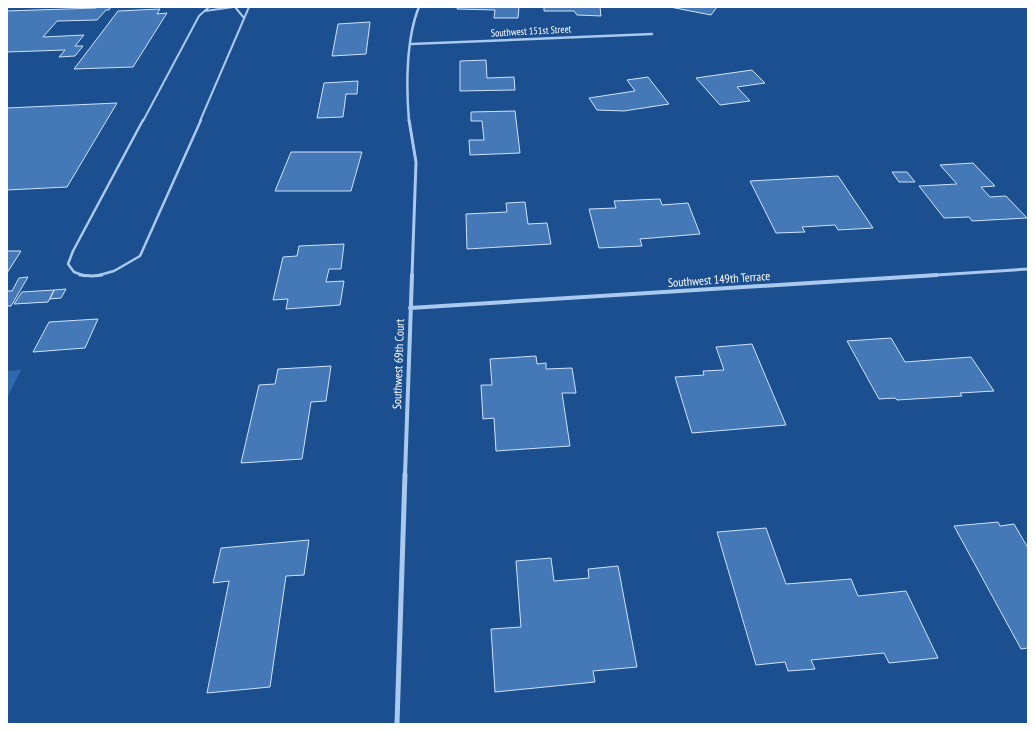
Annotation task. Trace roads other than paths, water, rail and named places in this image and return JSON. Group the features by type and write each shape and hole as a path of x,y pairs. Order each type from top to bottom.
{"street":[{"name":"Southwest 69th Court","path":"397,724 416,162 408,111 411,44 413,26 419,7"},
{"name":"Southwest 151st Street","path":"411,44 652,34"},
{"name":"Southwest 149th Terrace","path":"410,308 1028,269"}],"lane":[{"path":"209,7 199,16 73,251 68,264 70,268 80,274 91,276 114,272 130,265 140,256 226,63 249,7"},
{"path":"203,12 234,7 244,18"}]}
